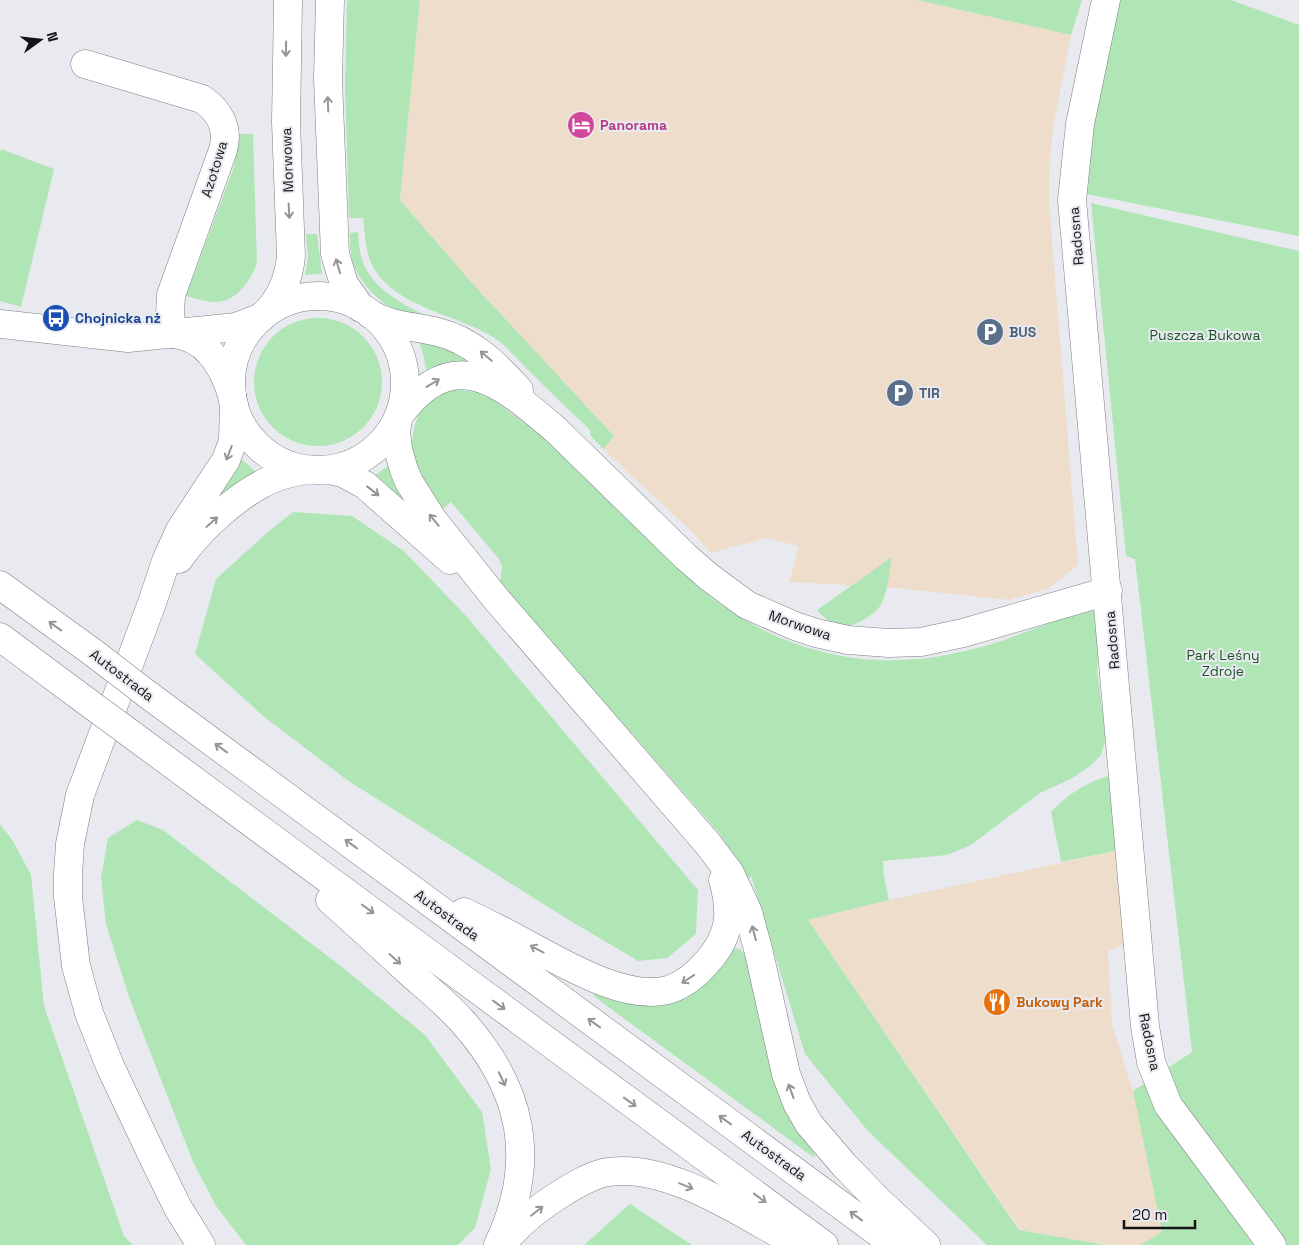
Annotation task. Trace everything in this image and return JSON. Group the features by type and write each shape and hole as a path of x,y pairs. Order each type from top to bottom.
{"main road":[{"name":"Morwowa","path":"264,315 278,298 284,286 290,267 291,256 286,122 288,0"},
{"path":"330,0 328,79 335,254 344,284 366,311 387,331 402,361 405,384 396,432 398,449 409,482 433,520 497,600 708,844 730,873 748,912 786,1074 792,1094 799,1108 809,1124 844,1165 926,1245"},
{"name":"Radosna","path":"1106,0 1080,124 1072,200 1108,591 1141,988 1151,1062 1168,1105 1272,1245"},
{"name":"Azotowa","path":"85,64 202,99 216,111 224,125 223,150 171,295 172,334"},
{"path":"0,324 128,338 236,327 286,303 318,296 340,300 366,311"},
{"name":"Morwowa","path":"366,311 396,325 450,336 473,347 487,357 556,430 686,557 747,605 784,622 816,633 848,640 889,643 921,642 963,634 1108,591"},
{"path":"201,1245 178,1208 97,1035 81,990 76,966 68,897 70,844 80,795 152,604 166,560 175,540 226,460 233,441 232,372 243,339 264,315"},
{"path":"172,334 194,339 209,351 222,368 238,416 250,437 266,453 285,464 343,473 365,485 413,529 497,600"},
{"name":"Morwowa","path":"398,418 410,402 433,383 446,376 464,375 480,378 504,390 556,430"},
{"path":"152,604 179,558 210,523 262,484 280,476 352,464 372,452 387,437 398,418"},
{"name":"Autostrada","path":"0,585 895,1245"},
{"path":"0,637 824,1245"},
{"path":"216,797 419,980 460,1019 488,1053 498,1070 511,1100 519,1127 520,1145 517,1194 500,1245"},
{"path":"391,873 593,977 628,988 650,992 676,987 696,974 710,960 725,936 729,914 728,900 721,872 708,844"},
{"path":"500,1245 536,1211 575,1184 602,1173 623,1171 641,1172 685,1186 731,1208 799,1245"}],"shaded area":[{"path":"420,0 917,0 1071,35 1054,123 1050,158 1049,202 1078,565 1048,589 1009,600 886,587 789,582 799,546 766,538 711,553 691,531 603,449 614,436 471,282 400,200"},
{"path":"1120,850 1129,943 1108,951 1112,1024 1133,1091 1162,1232 1140,1245 1106,1245 1020,1230 808,920 889,900"}],"green space":[{"path":"347,0 420,0 400,200 471,282 614,436 603,449 590,435 590,430 500,342 481,330 410,300 394,290 381,278 371,263 366,246 363,218 349,218 345,87"},
{"path":"917,0 1082,0 1071,35"},
{"path":"1120,0 1231,0 1299,25 1299,236 1081,193 1097,78"},
{"path":"238,134 253,134 257,263 246,284 228,299 221,302 213,302 186,296 234,167"},
{"path":"1,149 54,169 21,307 0,301"},
{"name":"Puszcza Bukowa","path":"1091,203 1299,251 1299,1245 1140,1245 1162,1232 1133,1091 1192,1052 1135,559 1126,556"},
{"path":"358,232 362,259 374,281 394,298 439,323 401,313 385,304 371,291 359,276 352,260 350,233"},
{"path":"306,234 317,234 322,274 305,275 308,257"},
{"path":"318,318 331,319 343,323 354,328 364,336 372,346 377,357 381,369 381,395 377,407 372,418 364,428 354,436 343,441 331,445 318,446 305,445 293,441 282,436 272,428 264,418 259,407 255,395 254,382 255,369 259,357 264,346 272,336 282,328 293,323 305,319"},
{"path":"418,338 424,338 483,366 427,373"},
{"path":"453,390 483,394 501,405 553,445 598,486 696,585 724,607 754,625 785,640 851,657 885,660 920,659 975,649 1012,637 1102,602 1097,669 1106,738 1101,755 1090,766 1071,779 1040,793 971,845 947,855 883,861 889,900 808,920 1019,1230 1106,1245 987,1245 867,1130 805,1054 751,876 748,880 719,833 500,583 502,567 499,559 451,502 440,511 423,483 412,452 412,440 416,421 428,401"},
{"path":"239,457 257,473 209,506"},
{"path":"392,463 422,521 374,476"},
{"path":"293,512 352,516 404,551 467,617 698,890 696,934 667,958 638,961 564,917 347,780 263,716 195,654 216,579"},
{"path":"892,557 885,595 881,605 870,615 854,624 841,626 828,621 817,610"},
{"path":"1107,776 1113,785 1120,850 1061,862 1051,812 1076,791"},
{"path":"137,820 163,830 342,967 425,1035 482,1112 491,1169 475,1228 458,1245 246,1245 216,1206 193,1162 130,1000 106,924 101,878 108,838"},
{"path":"0,824 13,841 31,875 44,1006 124,1236 133,1245 0,1245"},
{"path":"732,948 739,949 751,959 815,1156 813,1157 595,997 593,992 595,990 643,1000"},
{"path":"630,1204 692,1245 584,1245"}],"place":[{"name":"Panorama","path":"581,125"},
{"name":"Chojnicka nż","path":"56,318"},
{"name":"BUS","path":"990,332"},
{"name":"TIR","path":"900,393"},
{"name":"Bukowy Park","path":"997,1002"}],"park label":[{"name":"Park Leśny Zdroje","path":"1223,664"}]}
